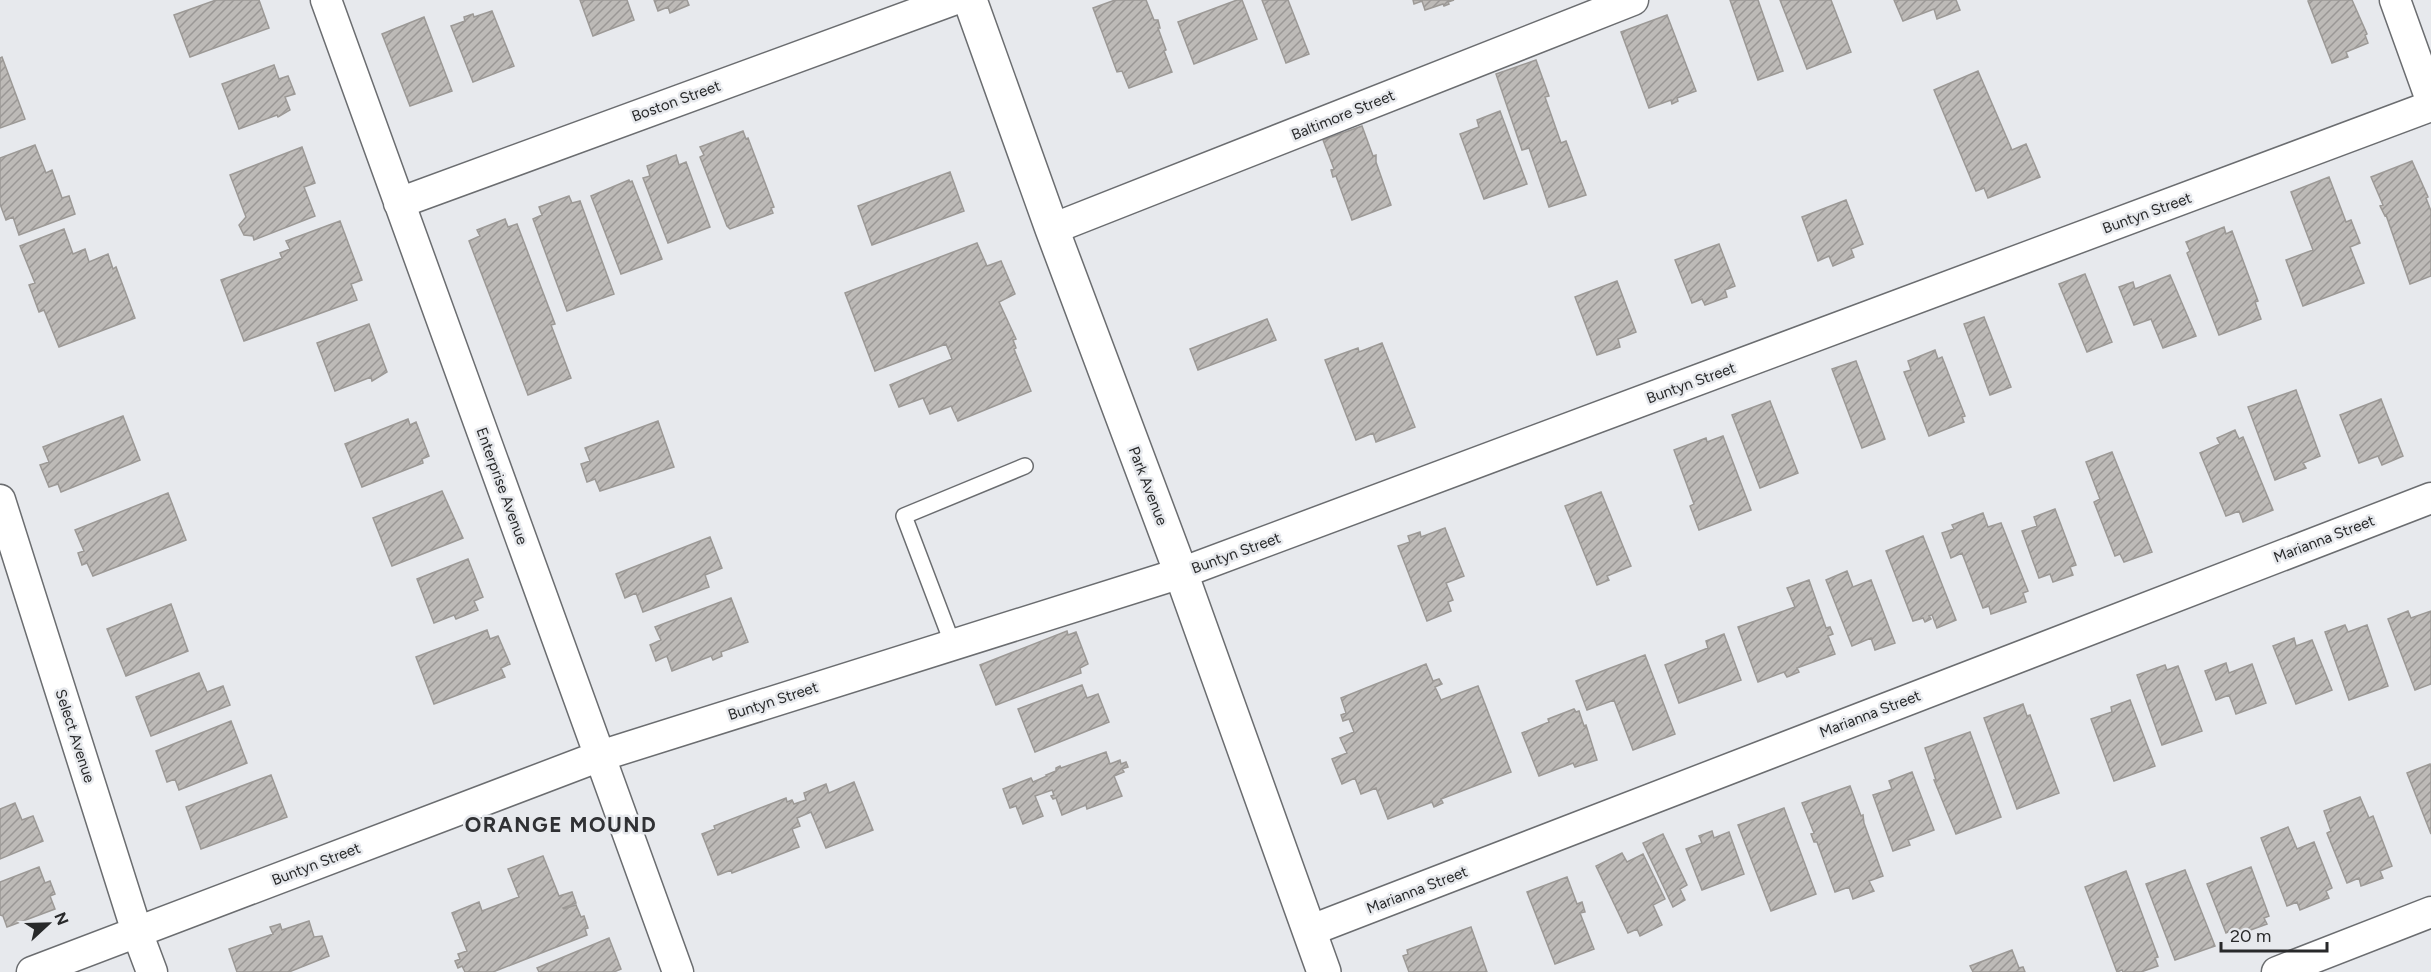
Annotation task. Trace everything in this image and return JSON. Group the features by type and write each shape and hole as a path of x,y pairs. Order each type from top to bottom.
{"main road":[{"name":"Park Avenue","path":"970,0 1052,230 1181,573 1324,972"}],"street":[{"name":"Enterprise Avenue","path":"326,0 678,972"},
{"name":"Boston Street","path":"399,203 953,0"},
{"name":"Baltimore Street","path":"1052,230 1633,0"},
{"path":"2395,0 2431,100"},
{"name":"Buntyn Street","path":"32,972 600,756 1181,573 2431,106"},
{"name":"Marianna Street","path":"1310,931 2431,498"},
{"name":"Select Avenue","path":"0,500 137,932 152,972"},
{"path":"2277,972 2431,912"}],"lane":[{"path":"953,645 904,516 1025,466"}],"building":[{"path":"216,0 259,0 269,28 190,57 174,15"},
{"path":"580,0 627,0 634,20 593,36"},
{"path":"654,0 687,0 689,5 670,13 668,7 658,11"},
{"path":"1115,0 1146,0 1154,20 1158,20 1160,28 1158,28 1166,50 1164,51 1172,72 1129,88 1122,71 1117,72 1093,8"},
{"path":"1242,0 1257,39 1194,64 1178,22"},
{"path":"1262,0 1288,0 1309,54 1286,63"},
{"path":"1413,0 1454,0 1444,6 1443,4 1425,10 1422,1 1414,4"},
{"path":"1730,0 1758,0 1783,71 1758,80"},
{"path":"1780,0 1831,0 1851,52 1807,69"},
{"path":"1894,0 1956,0 1960,10 1937,19 1934,9 1903,21"},
{"path":"2352,0 2367,34 2365,35 2368,43 2346,52 2348,57 2332,63 2308,1"},
{"path":"492,11 514,66 473,82 451,26 465,21 464,17 473,14 474,17"},
{"path":"1667,15 1696,91 1677,98 1678,101 1672,104 1671,100 1649,108 1621,32"},
{"path":"424,17 452,91 410,106 382,34"},
{"path":"2,57 25,119 0,128 0,58"},
{"path":"1536,60 1549,96 1545,97 1561,143 1566,141 1586,195 1549,207 1529,148 1522,150 1496,74"},
{"path":"274,65 279,79 288,76 295,94 285,97 290,110 278,117 277,115 239,129 222,84"},
{"path":"1978,71 2012,150 2026,144 2040,177 1988,198 1984,188 1976,191 1934,90"},
{"path":"1500,111 1527,184 1484,199 1460,134 1479,127 1477,120"},
{"path":"1362,126 1373,156 1376,155 1376,162 1391,205 1352,220 1336,176 1333,177 1331,170 1334,169 1323,140"},
{"path":"743,131 746,139 748,138 774,207 771,208 773,213 730,229 700,157 704,155 700,147"},
{"path":"35,145 46,173 52,170 62,198 69,196 75,214 19,235 13,217 6,220 0,204 0,158"},
{"path":"302,147 315,183 304,187 315,216 254,240 253,236 244,235 239,225 246,217 230,175"},
{"path":"676,155 679,165 686,162 710,227 668,243 643,178 650,176 647,166"},
{"path":"2412,161 2428,197 2426,198 2431,211 2431,276 2410,284 2371,177"},
{"path":"950,172 964,211 872,245 858,206"},
{"path":"2329,177 2346,222 2351,220 2360,243 2350,247 2364,283 2303,306 2286,260 2313,250 2291,192"},
{"path":"629,180 632,181 662,259 621,274 591,196"},
{"path":"569,196 572,203 580,201 614,294 567,311 533,219 542,215 539,207"},
{"path":"1846,200 1863,244 1851,249 1854,257 1833,266 1829,256 1818,261 1802,217"},
{"path":"505,219 508,227 517,224 555,324 551,325 571,378 528,395 469,241 480,236 477,230"},
{"path":"340,221 362,280 351,284 357,300 244,341 221,280 282,258 280,253 290,249 286,241"},
{"path":"2224,227 2226,234 2232,231 2258,301 2255,302 2261,319 2219,335 2187,253 2190,251 2186,242"},
{"path":"64,229 73,254 85,249 89,262 108,254 113,269 116,267 135,318 59,347 44,310 39,312 29,285 35,283 20,246"},
{"path":"977,243 987,266 1001,261 1015,294 999,302 1016,339 1013,340 1016,348 1014,349 1031,391 958,421 951,406 930,414 923,398 899,407 890,385 952,359 946,344 875,371 845,293"},
{"path":"1719,244 1735,286 1725,290 1727,297 1705,305 1702,299 1692,303 1675,260"},
{"path":"2085,274 2112,342 2087,352 2059,284"},
{"path":"2170,275 2196,336 2163,348 2151,319 2134,325 2119,287 2133,282 2135,289"},
{"path":"1617,281 1636,332 1618,339 1620,347 1597,355 1575,297"},
{"path":"1984,317 2011,387 1990,395 1964,324"},
{"path":"1267,319 1276,340 1198,370 1190,349"},
{"path":"369,324 387,372 372,381 371,377 335,391 317,343"},
{"path":"1382,343 1415,427 1376,442 1373,433 1356,440 1325,360 1358,348 1359,352"},
{"path":"1935,350 1938,359 1942,357 1965,416 1962,417 1964,422 1929,436 1904,372 1911,370 1908,361"},
{"path":"1856,361 1885,439 1862,448 1832,369"},
{"path":"2296,390 2320,456 2303,463 2306,468 2275,480 2248,407"},
{"path":"2381,399 2403,456 2382,465 2378,456 2359,463 2340,415"},
{"path":"1770,401 1798,473 1760,488 1732,415"},
{"path":"123,416 140,460 61,492 58,484 49,487 40,465 49,462 43,447"},
{"path":"408,419 410,425 416,422 429,456 422,459 423,463 362,487 345,444"},
{"path":"658,421 674,467 600,491 595,479 587,482 581,464 590,461 585,448"},
{"path":"2235,430 2239,439 2243,437 2273,510 2243,522 2239,511 2226,516 2200,453 2220,444 2217,438"},
{"path":"1723,436 1751,510 1699,530 1690,506 1694,504 1674,450 1706,438 1707,442"},
{"path":"2112,452 2152,552 2124,562 2120,554 2115,556 2094,502 2100,499 2086,462"},
{"path":"442,491 463,538 392,566 373,518"},
{"path":"1601,492 1631,566 1607,576 1609,580 1597,585 1565,506"},
{"path":"168,493 186,540 93,576 87,563 82,565 78,553 84,551 75,530"},
{"path":"2055,509 2076,565 2070,567 2073,575 2053,582 2050,574 2039,578 2022,531 2037,526 2034,517"},
{"path":"1983,513 1988,527 2001,523 2028,591 2023,593 2026,602 1991,614 1989,606 1983,608 1962,553 1951,558 1942,533 1954,529 1952,525"},
{"path":"1445,528 1464,576 1446,583 1453,600 1448,602 1451,611 1427,621 1398,546 1410,542 1408,536 1420,532 1421,537"},
{"path":"1923,536 1956,620 1937,628 1932,615 1929,616 1931,619 1925,622 1923,618 1913,621 1886,551"},
{"path":"710,537 722,568 705,575 709,587 643,612 636,593 625,598 616,574"},
{"path":"468,559 483,597 474,601 478,610 456,619 454,615 434,623 417,579"},
{"path":"1847,571 1853,587 1871,580 1895,643 1875,650 1871,638 1852,646 1826,580"},
{"path":"1809,580 1826,628 1830,627 1833,634 1828,636 1835,654 1797,668 1799,672 1787,677 1784,672 1758,682 1738,627 1795,607 1787,588"},
{"path":"731,598 748,642 721,652 722,656 713,660 711,656 672,671 667,656 656,661 650,645 661,640 655,627"},
{"path":"171,604 188,651 126,676 107,629"},
{"path":"2408,611 2411,618 2431,611 2431,684 2415,690 2388,619"},
{"path":"2345,625 2348,632 2367,625 2388,686 2349,700 2325,632"},
{"path":"487,630 490,639 498,636 510,664 501,668 505,677 434,704 416,657"},
{"path":"1067,631 1068,635 1076,632 1088,664 1080,668 1081,673 996,705 980,665"},
{"path":"1724,634 1741,680 1679,703 1665,665 1708,648 1706,641"},
{"path":"2294,638 2296,646 2312,640 2332,690 2296,704 2273,646"},
{"path":"1645,655 1675,734 1633,750 1614,700 1587,710 1576,681"},
{"path":"2226,663 2229,673 2252,664 2266,703 2236,714 2229,695 2216,700 2205,671"},
{"path":"1426,664 1433,681 1439,679 1442,684 1435,687 1441,700 1478,686 1511,772 1441,799 1443,803 1434,807 1432,802 1388,819 1376,788 1361,794 1355,778 1342,784 1332,759 1347,753 1340,738 1354,732 1349,719 1343,721 1341,715 1346,713 1341,698"},
{"path":"2165,665 2167,670 2178,666 2202,731 2162,745 2137,675"},
{"path":"199,673 207,692 223,686 230,705 151,736 136,697"},
{"path":"1082,685 1087,698 1098,694 1109,722 1035,752 1018,709"},
{"path":"2130,700 2155,766 2114,781 2091,719 2112,712 2111,707"},
{"path":"2023,704 2027,716 2030,715 2059,793 2017,809 1984,718"},
{"path":"1574,709 1576,712 1579,711 1584,726 1586,725 1597,760 1575,767 1573,763 1539,776 1522,733 1549,722 1548,719"},
{"path":"231,721 247,763 179,790 175,779 167,782 156,751"},
{"path":"1970,732 2001,817 1956,834 1934,780 1936,780 1925,748"},
{"path":"1106,752 1110,764 1120,760 1121,764 1126,762 1128,767 1122,769 1124,772 1114,776 1122,796 1087,809 1086,805 1062,815 1056,798 1053,799 1051,796 1054,795 1052,790 1035,796 1043,816 1023,824 1016,806 1010,808 1003,789 1031,778 1033,782 1056,771 1056,768 1060,766 1061,768"},
{"path":"2430,764 2431,767 2431,834 2407,773"},
{"path":"1912,772 1934,830 1908,840 1910,845 1893,851 1873,795 1892,789 1889,781"},
{"path":"271,775 287,817 201,849 186,807"},
{"path":"854,782 873,830 826,848 811,812 797,818 800,826 792,829 799,847 732,873 731,870 718,875 702,834 715,829 714,826 786,798 787,802 792,800 794,804 806,800 804,793 826,784 829,793"},
{"path":"1850,786 1861,816 1863,815 1883,876 1869,881 1874,891 1853,899 1849,887 1835,892 1817,842 1814,842 1811,834 1814,833 1802,803"},
{"path":"2360,797 2369,818 2373,816 2392,866 2380,871 2383,878 2361,886 2359,878 2347,883 2327,833 2331,831 2324,811"},
{"path":"15,803 22,820 33,816 43,841 0,859 0,809"},
{"path":"1784,808 1816,894 1771,911 1738,825"},
{"path":"2288,827 2297,849 2314,842 2332,888 2326,891 2329,898 2300,910 2297,902 2287,906 2261,838"},
{"path":"1712,831 1714,838 1729,832 1744,874 1702,890 1686,849 1702,843 1699,836"},
{"path":"1663,834 1687,885 1680,889 1685,900 1673,907 1643,843"},
{"path":"1622,853 1627,862 1643,854 1665,899 1653,905 1662,925 1640,936 1637,929 1628,933 1596,866"},
{"path":"543,856 559,896 572,892 576,903 563,908 576,905 581,917 584,916 588,928 585,929 587,935 493,972 465,972 462,966 458,968 455,961 460,959 458,954 467,951 452,913 479,902 482,911 519,897 508,869"},
{"path":"39,867 45,883 50,881 55,894 50,896 55,909 7,927 3,916 0,915 0,882"},
{"path":"2251,867 2269,916 2264,918 2267,924 2234,936 2232,930 2226,933 2207,884"},
{"path":"2185,870 2215,946 2175,960 2146,884"},
{"path":"2126,871 2158,957 2155,958 2158,966 2141,972 2123,972 2122,970 2117,972 2085,887"},
{"path":"1567,877 1577,904 1582,902 1585,912 1580,913 1594,949 1555,964 1527,892"},
{"path":"309,921 314,937 322,936 329,956 289,972 237,972 229,949 273,934 270,927 280,924 282,930"},
{"path":"1471,927 1487,972 1409,972 1403,956 1408,954 1407,950"},
{"path":"609,938 621,969 614,972 539,972 537,968"},
{"path":"2012,950 2019,968 2023,967 2025,972 1973,972 1970,966"}],"district":[{"name":"ORANGE MOUND","path":"561,825"}]}
